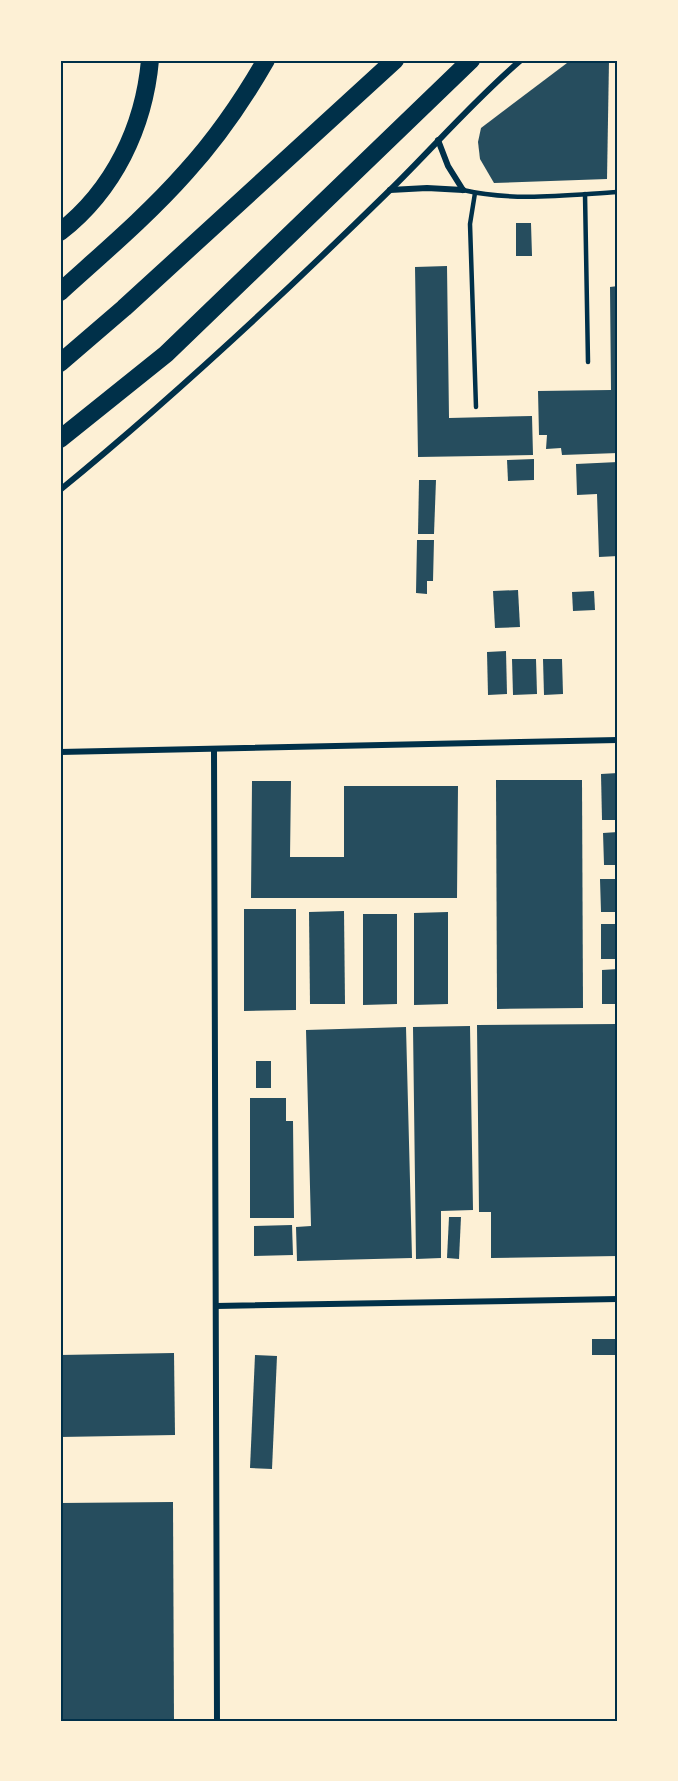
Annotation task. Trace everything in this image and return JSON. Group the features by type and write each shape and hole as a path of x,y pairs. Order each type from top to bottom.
{"highway":[{"path":"60,232 76,219 109,181 133,137 148,89 150,60"},
{"path":"60,292 149,210 186,172 220,131 266,60"},
{"path":"60,363 106,324 394,60"},
{"path":"60,440 175,346 471,60"}],"street":[{"path":"60,490 217,354 390,190 521,60"},
{"path":"438,140 448,166 463,190"},
{"path":"390,190 427,188 463,190"},
{"path":"60,752 618,740"},
{"path":"214,749 217,1721"},
{"path":"216,1306 618,1299"}],"lane":[{"path":"463,190 515,197 618,192"},
{"path":"475,193 470,224 476,406"},
{"path":"585,194 588,362"}],"building":[{"path":"571,60 609,60 607,179 494,183 480,159 478,142 481,128"},
{"path":"516,223 531,223 532,256 516,256"},
{"path":"447,266 449,418 532,416 533,455 418,457 415,267"},
{"path":"618,286 618,453 562,455 561,448 546,449 547,435 539,435 538,391 611,390 610,287"},
{"path":"534,459 534,480 508,481 507,460"},
{"path":"618,462 618,556 599,557 597,494 577,495 576,464"},
{"path":"419,480 436,480 434,534 418,534"},
{"path":"417,540 434,540 433,581 427,581 427,594 416,593"},
{"path":"518,590 520,627 495,628 493,591"},
{"path":"594,591 595,610 573,611 572,592"},
{"path":"506,651 507,694 488,695 487,652"},
{"path":"512,659 536,659 537,694 513,695"},
{"path":"543,659 562,659 563,694 544,695"},
{"path":"618,773 618,820 602,820 601,774"},
{"path":"496,780 582,780 583,1008 497,1009"},
{"path":"252,781 291,781 290,857 344,857 344,786 458,786 457,898 251,898"},
{"path":"618,832 618,865 604,865 603,833"},
{"path":"600,879 618,879 618,912 601,912"},
{"path":"244,909 296,909 296,1010 244,1011"},
{"path":"344,911 345,1004 310,1004 309,912"},
{"path":"448,912 448,1004 414,1005 414,913"},
{"path":"363,914 397,914 397,1004 363,1005"},
{"path":"601,924 618,924 618,959 601,959"},
{"path":"618,969 618,1004 602,1004 602,970"},
{"path":"618,1024 618,1256 491,1258 491,1212 479,1212 477,1025"},
{"path":"470,1026 473,1210 441,1211 441,1258 416,1259 413,1027"},
{"path":"406,1027 412,1258 297,1261 296,1227 311,1226 306,1030"},
{"path":"256,1061 271,1061 271,1088 256,1088"},
{"path":"250,1098 286,1098 286,1121 293,1121 294,1218 250,1218"},
{"path":"449,1217 461,1217 459,1259 447,1258"},
{"path":"292,1225 293,1255 254,1256 254,1226"},
{"path":"592,1339 618,1339 618,1355 592,1355"},
{"path":"174,1353 175,1435 60,1437 60,1355"},
{"path":"255,1355 277,1356 272,1469 250,1468"},
{"path":"173,1502 174,1721 60,1721 60,1503"}]}
